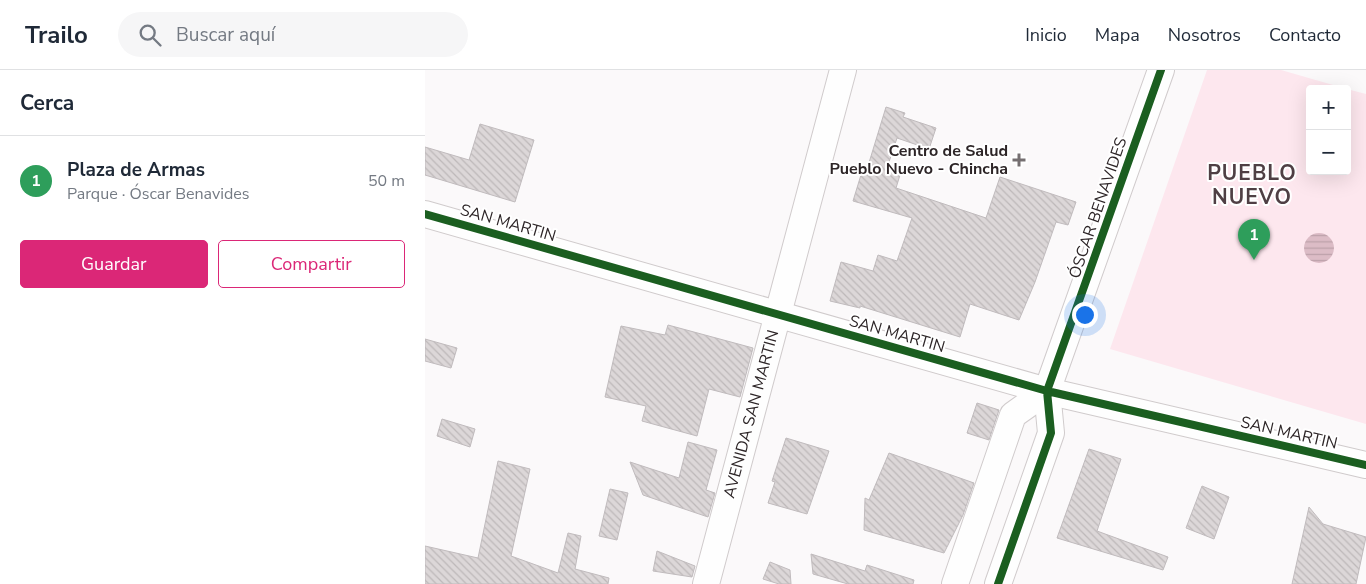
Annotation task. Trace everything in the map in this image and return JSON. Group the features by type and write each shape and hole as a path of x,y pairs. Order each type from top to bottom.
{"street":[{"name":"AVENIDA SAN MARTIN","path":"706,584 843,70"},
{"name":"ÓSCAR BENAVIDES","path":"998,584 1051,433 1047,391 1161,70"},
{"name":"SAN MARTIN","path":"425,214 1047,391 1366,466"},
{"path":"955,584 1013,415 1047,391"}],"shaded area":[{"path":"1207,70 1281,70 1334,85 1306,85 1306,175 1351,175 1351,90 1366,94 1366,424 1110,349"},
{"path":"1319,233 1330,237 1334,248 1330,259 1319,263 1308,259 1304,248 1308,237"}],"building":[{"path":"886,107 905,113 903,117 936,128 929,149 897,138 886,171 900,175 896,188 986,218 1000,177 1076,202 1068,225 1056,222 1035,282 1019,320 970,304 960,337 860,306 860,308 830,301 841,262 873,271 878,255 897,261 912,218 853,201 864,165 868,166"},
{"path":"480,124 534,140 515,202 425,175 425,147 469,160"},
{"path":"668,325 753,348 740,397 709,389 697,436 642,421 646,406 605,397 621,326 665,335"},
{"path":"425,339 457,348 451,368 425,361"},
{"path":"977,403 999,410 989,440 967,433"},
{"path":"442,419 475,429 470,447 437,436"},
{"path":"786,438 829,451 807,514 768,503 775,482 772,481"},
{"path":"688,442 717,450 706,490 715,493 708,517 643,495 630,462 679,478"},
{"path":"1089,449 1121,459 1097,531 1168,557 1163,570 1057,538"},
{"path":"889,453 974,483 963,515 944,553 864,530 865,498 869,500"},
{"path":"498,461 530,469 511,556 558,573 568,533 581,536 575,569 609,578 608,584 425,584 425,546 478,558"},
{"path":"1202,486 1229,497 1214,539 1186,528"},
{"path":"610,489 628,493 617,540 599,536"},
{"path":"1309,507 1323,524 1366,537 1356,584 1292,584"},
{"path":"657,551 695,566 692,577 653,571"},
{"path":"811,554 865,571 867,565 914,580 913,584 848,584 813,574"},
{"path":"770,562 790,570 791,584 779,584 763,579"}],"cycle path":[{"path":"998,584 1051,433 1047,391 1161,70"},
{"path":"425,214 1047,391 1366,465"}],"place":[{"name":"Centro de Salud Pueblo Nuevo - Chincha","path":"1019,160"},
{"name":"Plaza de Armas","path":"1254,260"}],"district":[{"name":"PUEBLO NUEVO","path":"1252,185"}]}
